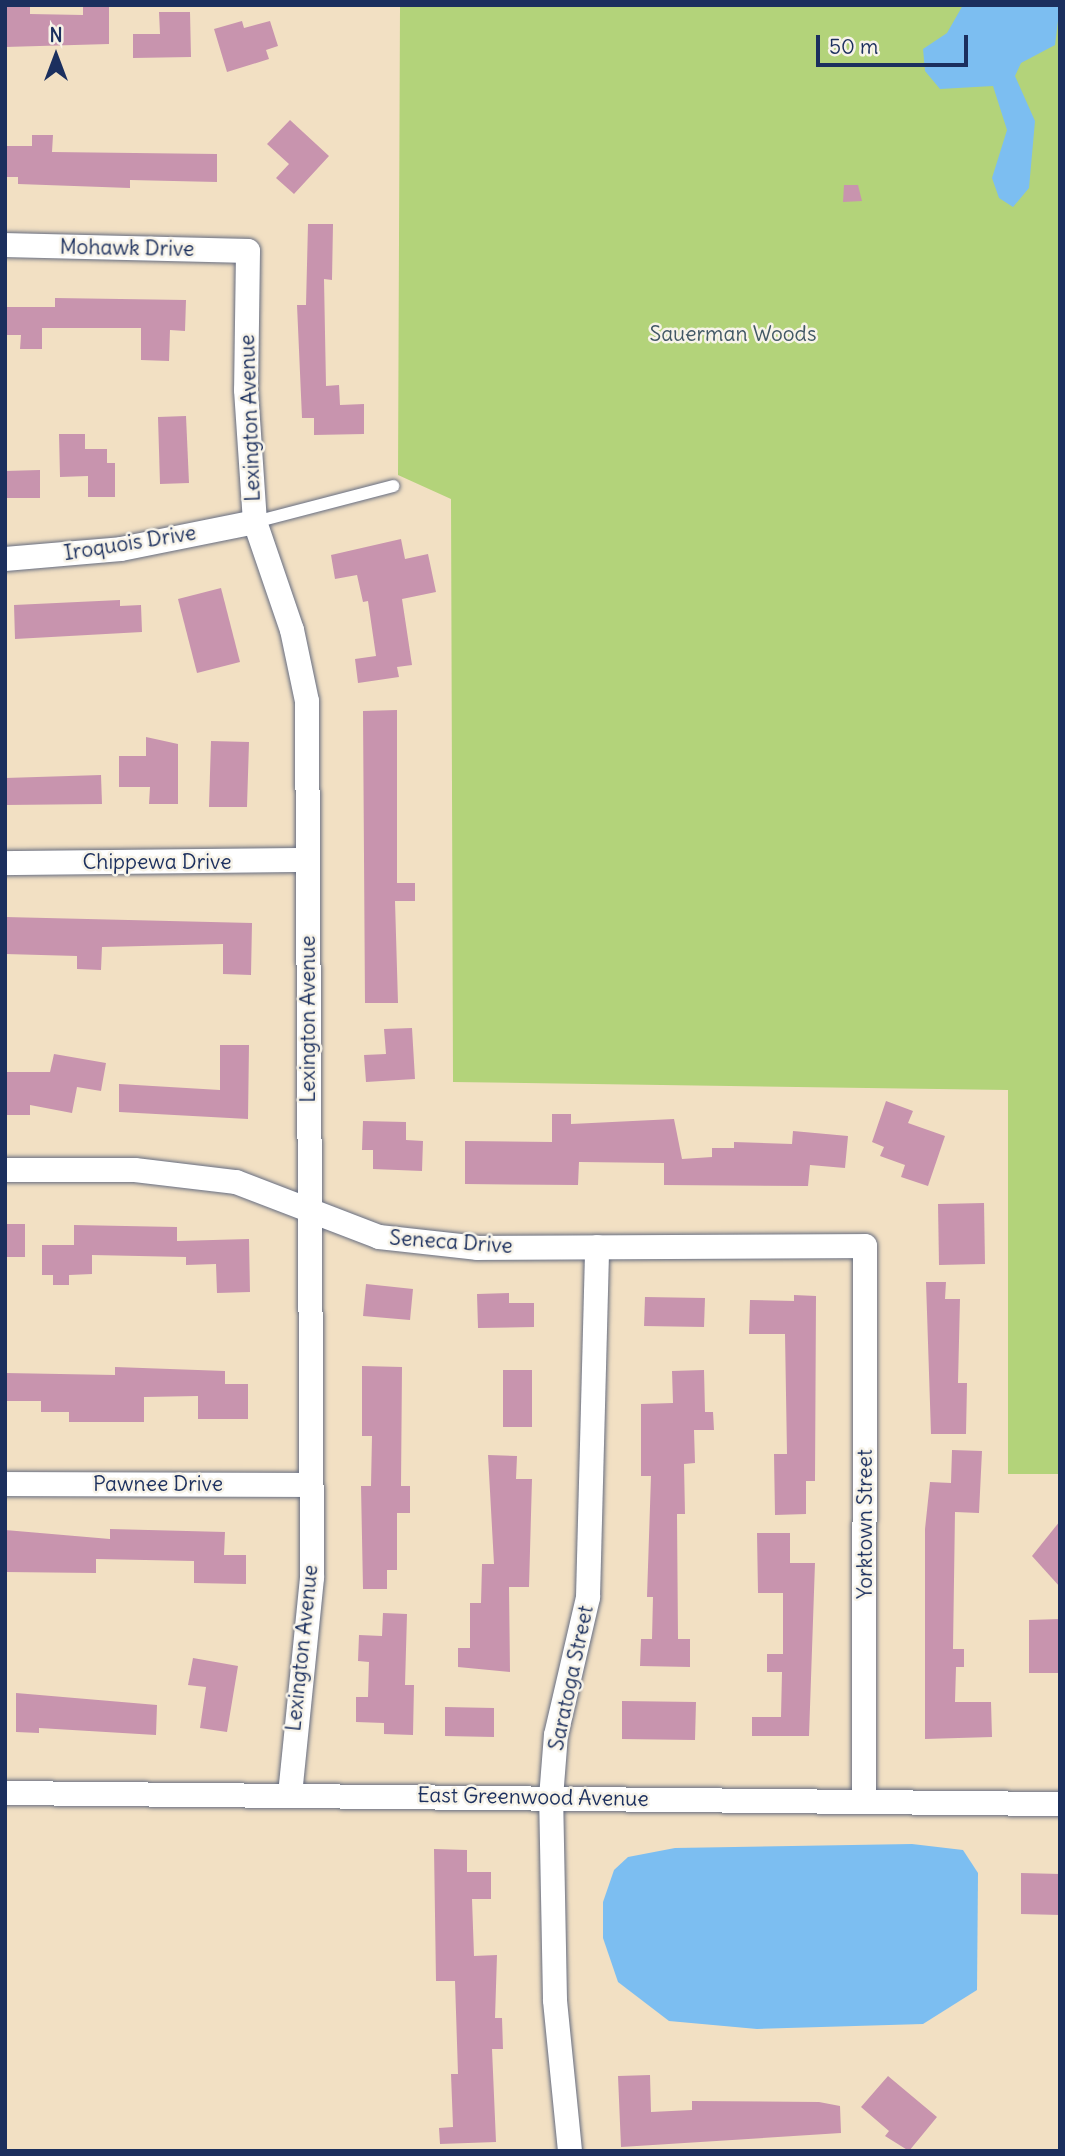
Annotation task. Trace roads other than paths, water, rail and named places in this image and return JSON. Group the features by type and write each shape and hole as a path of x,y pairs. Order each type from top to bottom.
{"street":[{"name":"Mohawk Drive","path":"5,245 248,251"},
{"name":"Lexington Avenue","path":"248,251 246,390 255,522 292,629 307,701 307,1206 312,1578 290,1794"},
{"name":"Iroquois Drive","path":"5,559 121,549 255,522"},
{"name":"Chippewa Drive","path":"5,863 308,860"},
{"name":"Seneca Drive","path":"5,1170 184,1174 236,1182 307,1206 379,1237 478,1248 865,1246"},
{"name":"Yorktown Street","path":"864,1801 865,1246"},
{"name":"Saratoga Street","path":"570,2151 555,2000 551,1798 556,1735 588,1597 597,1247"},
{"name":"Pawnee Drive","path":"5,1484 310,1485"},
{"name":"East Greenwood Avenue","path":"5,1793 1060,1804"}],"lane":[{"path":"255,522 393,486"}],"water":[{"path":"963,5 1060,5 1055,45 1021,63 1015,76 1035,121 1029,188 1013,207 999,198 992,178 1007,130 993,86 940,89 925,71 923,49 947,33"},
{"path":"912,1844 963,1850 978,1873 977,1990 923,2024 757,2029 669,2021 618,1982 603,1938 603,1902 614,1870 628,1857 675,1848"}],"park label":[{"name":"Sauerman Woods","path":"733,334"}]}
